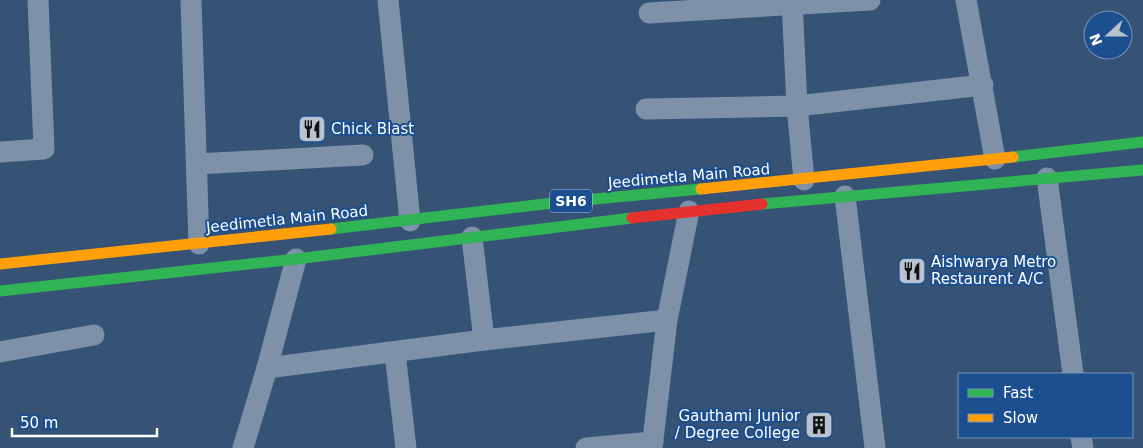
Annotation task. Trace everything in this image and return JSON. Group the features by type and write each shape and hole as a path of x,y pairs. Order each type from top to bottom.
{"main road":[{"name":"Jeedimetla Main Road","path":"0,264 410,221 526,206 804,180 1143,142"},
{"name":"SH6","path":"0,291 296,258 526,229 845,196 1143,170"},
{"path":"526,206 526,229"}],"street":[{"path":"0,152 44,148 38,0"},
{"path":"191,0 199,244"},
{"path":"388,0 410,221"},
{"path":"649,13 792,2 870,0"},
{"path":"966,0 995,158"},
{"path":"792,2 797,106 804,180"},
{"path":"646,109 797,106 983,85"},
{"path":"197,164 364,155"},
{"path":"1047,178 1073,373"},
{"path":"845,196 875,448"},
{"path":"586,448 652,445 667,320 689,212"},
{"path":"472,237 484,340"},
{"path":"243,448 267,368 296,258"},
{"path":"267,368 395,353 484,340 667,320"},
{"path":"0,352 94,335"},
{"path":"395,353 406,448"}],"traffic: fast":[{"path":"1013,157 1143,142"},
{"path":"762,204 1143,170"},
{"path":"331,229 553,203 701,189"},
{"path":"0,291 296,259 632,218"}],"traffic: slow":[{"path":"701,189 1013,157"},
{"path":"0,264 331,229"}],"traffic: jam":[{"path":"632,218 762,204"}],"place":[{"name":"Chick Blast","path":"312,129"},
{"name":"Aishwarya Metro Restaurent A/C","path":"912,271"},
{"name":"Gauthami Junior / Degree College","path":"819,425"}]}
